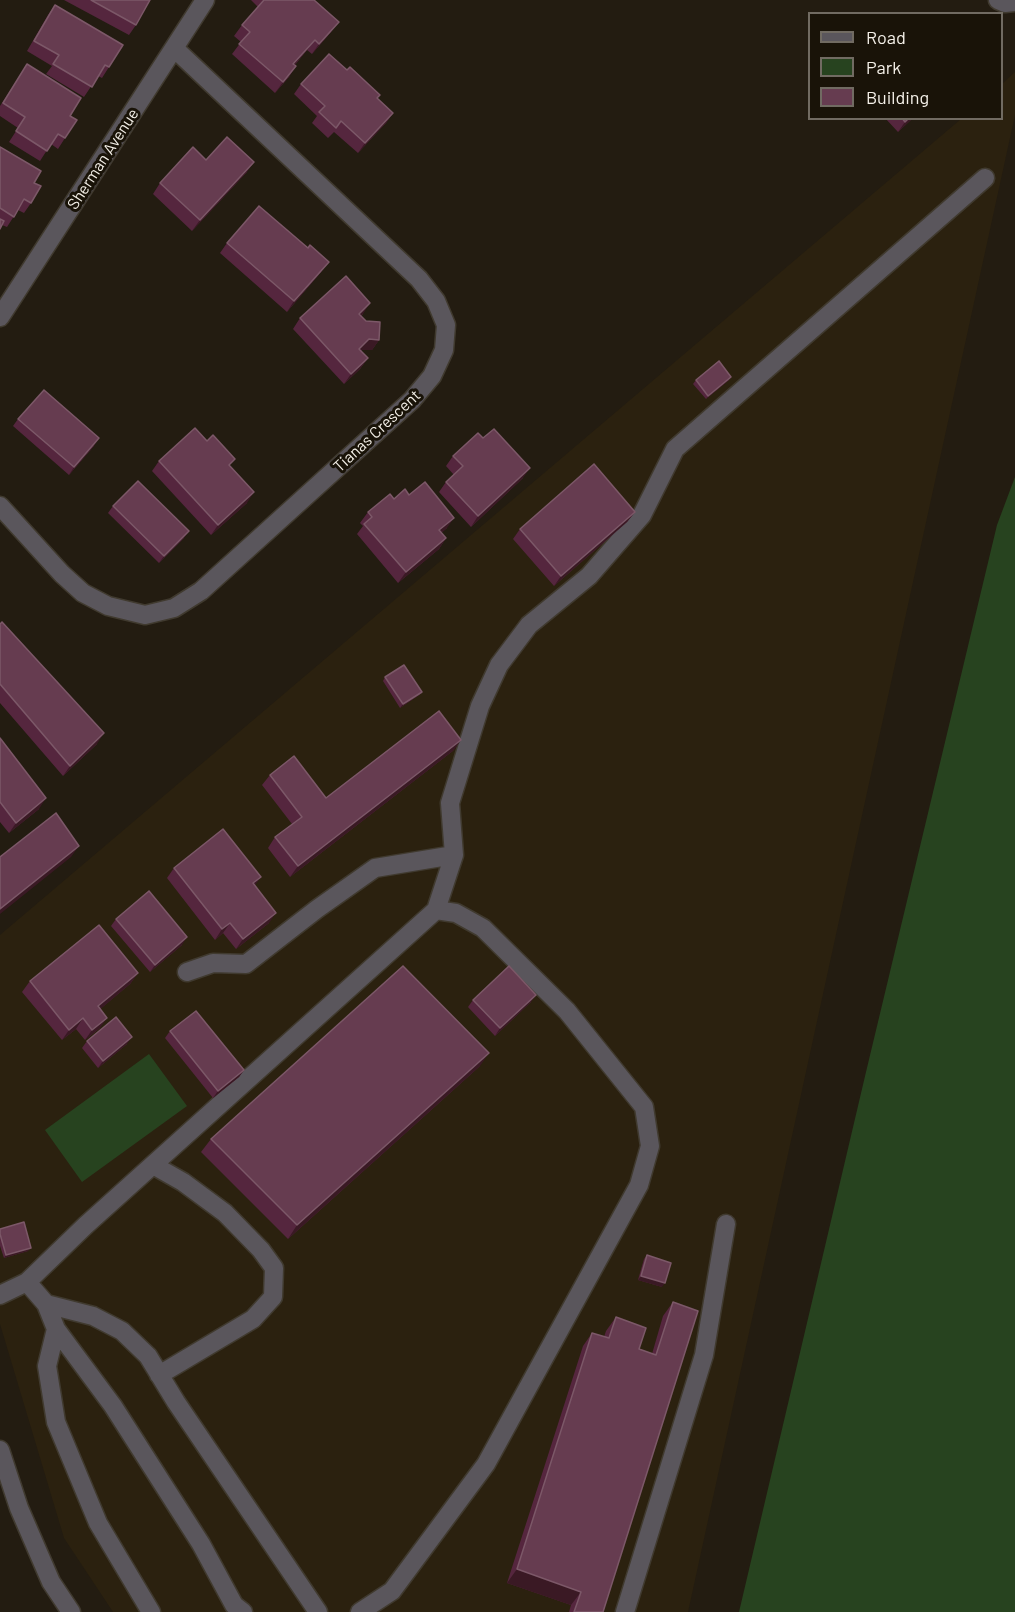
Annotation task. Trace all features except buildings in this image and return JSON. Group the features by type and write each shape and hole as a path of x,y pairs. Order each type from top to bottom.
{"street":[{"name":"Sherman Avenue","path":"0,317 205,0"},
{"path":"998,0 1005,3 1015,2"},
{"name":"Tianas Crescent","path":"0,506 62,574 83,593 108,606 145,615 174,608 201,591 412,400 432,376 444,350 446,325 436,301 419,279 174,48"},
{"path":"0,1295 27,1282 436,910 454,855 450,803 480,706 499,665 528,625 589,576 642,515 675,449 985,178"},
{"path":"187,972 213,963 246,964 375,868 454,855"},
{"path":"360,1612 392,1592 486,1464 639,1185 650,1146 644,1107 567,1011 483,928 456,913 436,910"},
{"path":"153,1165 183,1182 225,1214 261,1250 274,1268 273,1297 253,1319 159,1375"},
{"path":"625,1612 704,1355 726,1224"},
{"path":"27,1282 46,1304 56,1329 113,1406 201,1544 234,1605 243,1612"},
{"path":"46,1304 93,1316 122,1331 148,1356 318,1612"},
{"path":"56,1329 46,1366 56,1422 98,1523 152,1612"},
{"path":"0,1450 19,1508 51,1582 71,1612"}],"shaded area":[{"path":"1015,72 1015,115 688,1612 113,1612 64,1538 0,1324 0,935 960,120 1003,120 1003,83"}],"green space":[{"path":"1015,477 1015,1612 739,1612 997,525"},
{"path":"149,1054 187,1106 82,1182 45,1130"}]}
